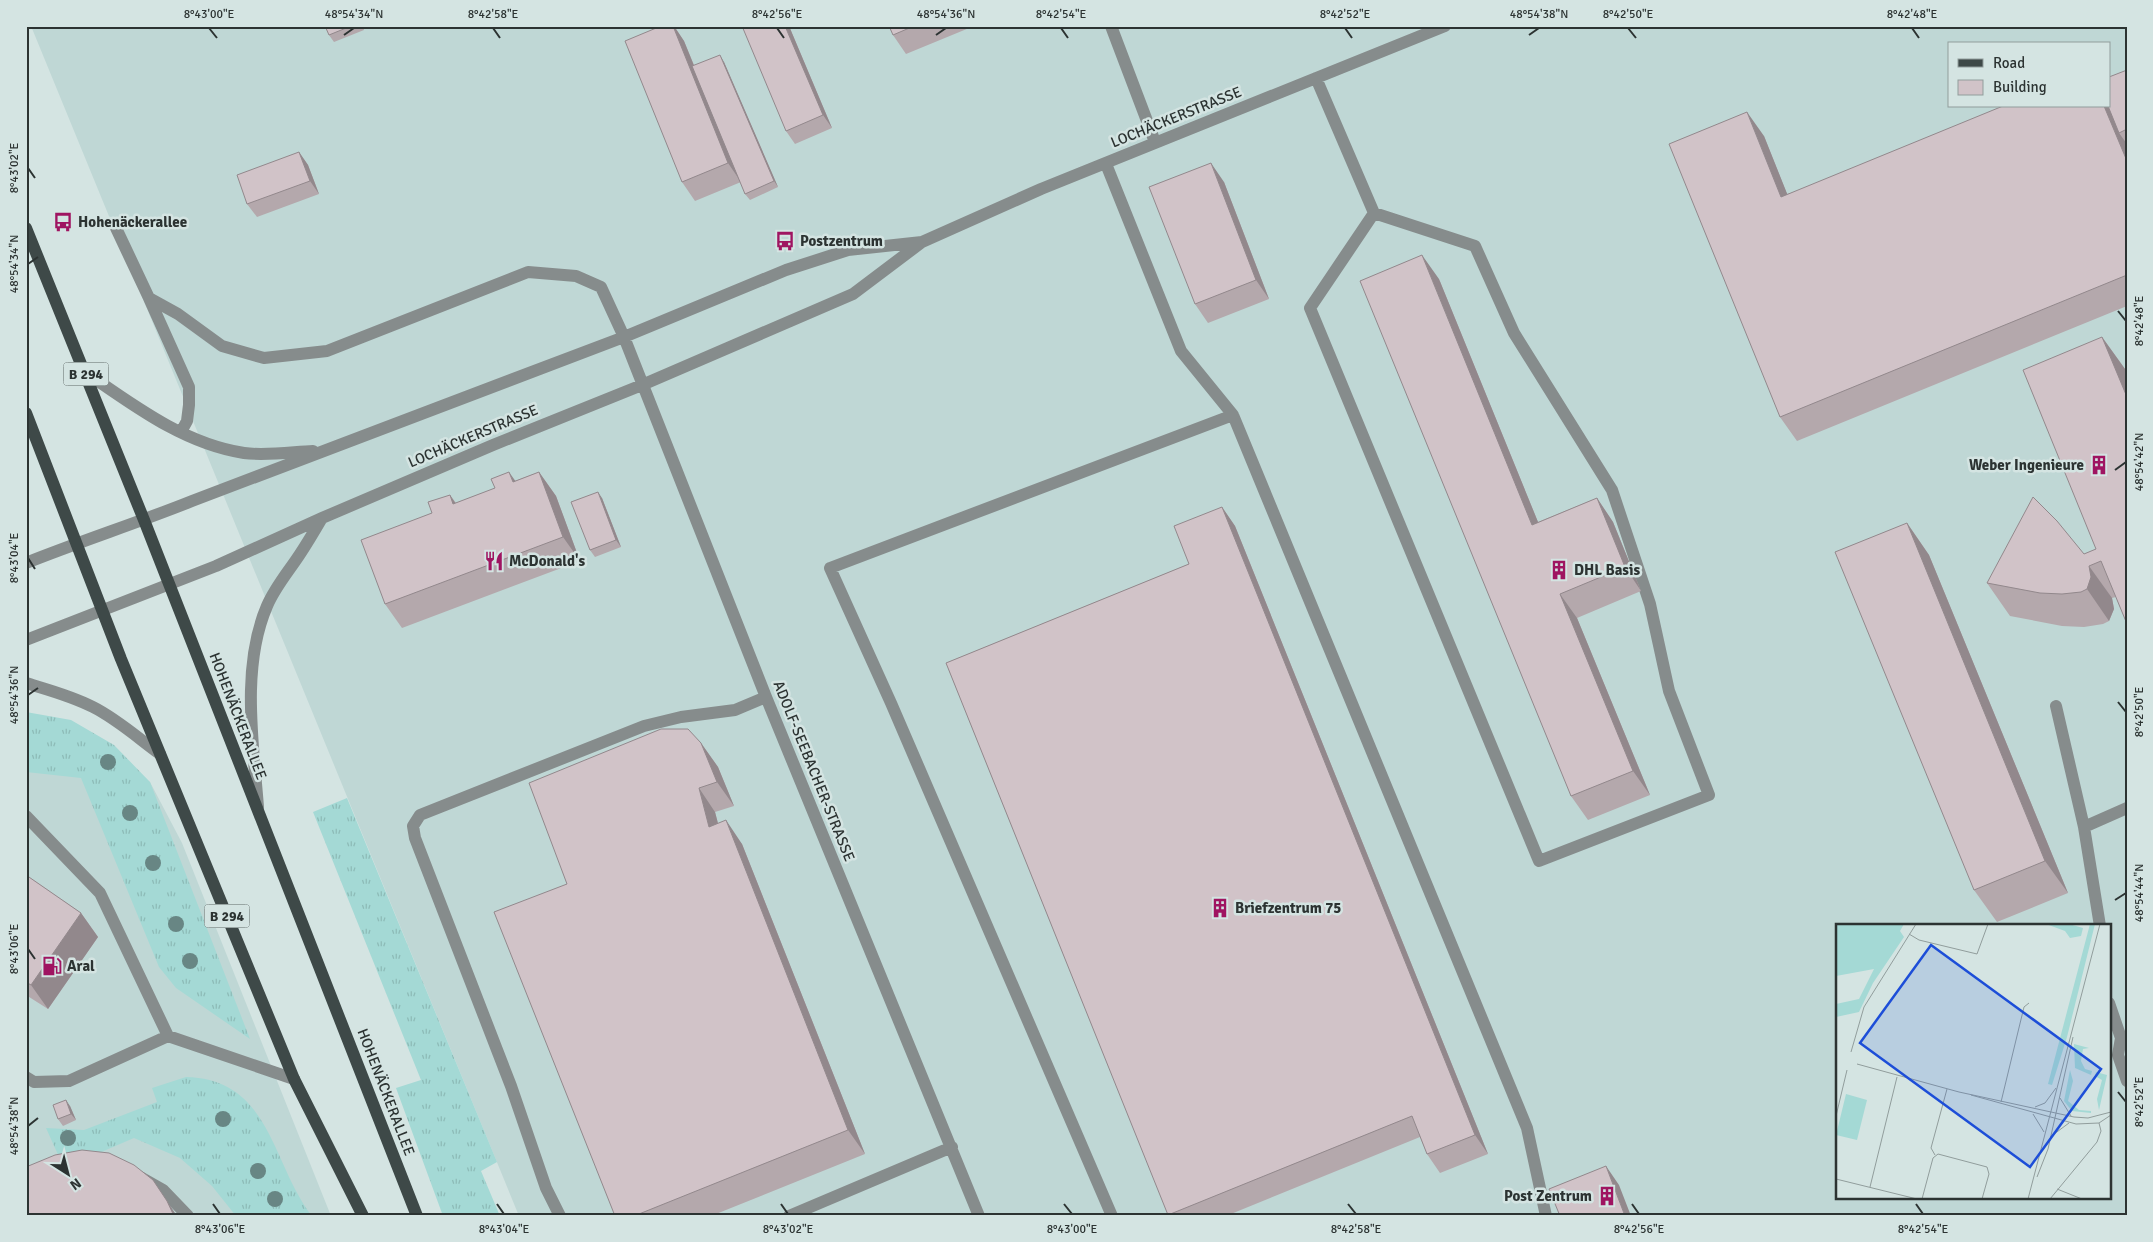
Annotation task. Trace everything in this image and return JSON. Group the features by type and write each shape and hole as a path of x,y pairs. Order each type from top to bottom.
{"main road":[{"name":"HOHENÄCKERALLEE","path":"26,228 144,520 417,1216"},
{"name":"B 294","path":"26,413 120,659 294,1080 363,1216"}],"street":[{"path":"1111,26 1155,142"},
{"name":"LOCHÄCKERSTRASSE","path":"26,640 216,566 322,518 493,445 642,385 853,294 922,242 1041,189 1445,26"},
{"path":"1316,78 1374,213 1475,246 1514,334 1612,490 1650,604 1669,691 1709,795 1539,861 1310,308 1374,213"},
{"path":"1106,164 1181,351 1233,415 1527,1128 1546,1216"},
{"path":"116,228 189,387 187,421 181,432"},
{"name":"LOCHÄCKERSTRASSE","path":"26,564 76,543 144,520 624,337 786,270 848,250 922,242"},
{"path":"149,298 178,314 222,346 264,358 326,352 528,272 576,276 601,287 624,337"},
{"name":"ADOLF-SEEBACHER-STRASSE","path":"624,337 766,697 979,1216"},
{"path":"85,372 135,406 181,432 210,444 244,453 323,451"},
{"path":"1111,1212 891,703 830,568 1233,415"},
{"path":"258,812 251,710 254,656 262,620 268,604 322,518"},
{"path":"26,683 66,695 92,707 117,721 160,754"},
{"path":"560,1216 546,1188 511,1086 415,838 413,826 420,815 644,726 681,717 735,710 766,697"},
{"path":"2056,706 2084,827 2100,924"},
{"path":"2084,827 2127,808"},
{"path":"26,816 100,893 168,1036"},
{"path":"2110,1006 2121,1038 2118,1055 2127,1081"},
{"path":"26,1077 34,1082 69,1081 168,1036 294,1080"},
{"path":"789,1216 952,1147"},
{"path":"130,1172 146,1179 163,1190 188,1216"}],"shaded area":[{"path":"31,26 2127,26 2127,1216 519,1216"},
{"path":"26,715 150,782 182,843 331,1216 26,1216"}],"green space":[{"path":"26,712 71,720 114,745 150,782 250,1039 176,988 159,967 81,778 26,772"},
{"path":"347,798 497,1162 481,1171 500,1216 443,1216 396,1088 421,1080 313,812"},
{"path":"186,1077 214,1081 236,1092 252,1108 266,1127 298,1195 312,1216 236,1216 212,1186 180,1158 134,1138 64,1168 46,1128 84,1130 157,1102 152,1088"}],"building":[{"path":"325,26 351,26 329,35"},
{"path":"661,26 673,26 728,163 682,182 625,41"},
{"path":"742,26 785,26 823,115 786,131"},
{"path":"889,26 914,26 893,35"},
{"path":"720,55 774,181 745,194 692,66"},
{"path":"2127,70 2127,129 2119,133 2109,108 2110,77"},
{"path":"1998,108 2105,108 2127,161 2127,275 1780,417 1669,144 1747,112 1781,197"},
{"path":"299,152 310,181 247,204 237,175"},
{"path":"1211,163 1256,280 1195,304 1149,187"},
{"name":"DHL Basis","path":"1422,255 1532,525 1597,498 1625,567 1560,594 1633,771 1571,796 1360,281"},
{"path":"2102,337 2127,397 2127,624 2101,561 2089,566 2091,577 2087,589 2081,592 2062,594 2040,593 1987,583 2033,497 2057,521 2084,554 2096,549 2023,370"},
{"path":"509,472 513,482 539,472 563,537 385,604 361,540 432,513 428,502 450,495 453,504 495,488 491,479"},
{"path":"598,492 616,540 590,550 571,502"},
{"name":"Briefzentrum 75","path":"1222,507 1475,1135 1427,1154 1412,1116 1168,1215 946,663 1189,564 1174,526"},
{"path":"1907,523 2045,861 1974,890 1835,552"},
{"path":"661,729 688,729 701,743 717,782 699,788 709,827 726,820 848,1130 634,1216 615,1216 494,912 567,884 529,783"},
{"path":"26,875 81,913 31,985 26,982"},
{"path":"66,1100 71,1114 58,1119 53,1105"},
{"path":"82,1150 109,1153 134,1165 153,1180 167,1201 174,1216 26,1216 26,1167 55,1155"},
{"path":"1606,1166 1625,1216 1560,1216 1549,1189"}],"place":[{"name":"Hohenäckerallee","path":"63,222"},
{"name":"Postzentrum","path":"785,241"},
{"name":"Weber Ingenieure","path":"2099,465"},
{"name":"McDonald's","path":"494,561"},
{"name":"DHL Basis","path":"1559,570"},
{"name":"Briefzentrum 75","path":"1220,908"},
{"name":"Aral","path":"52,966"},
{"name":"Post Zentrum","path":"1607,1196"}]}
